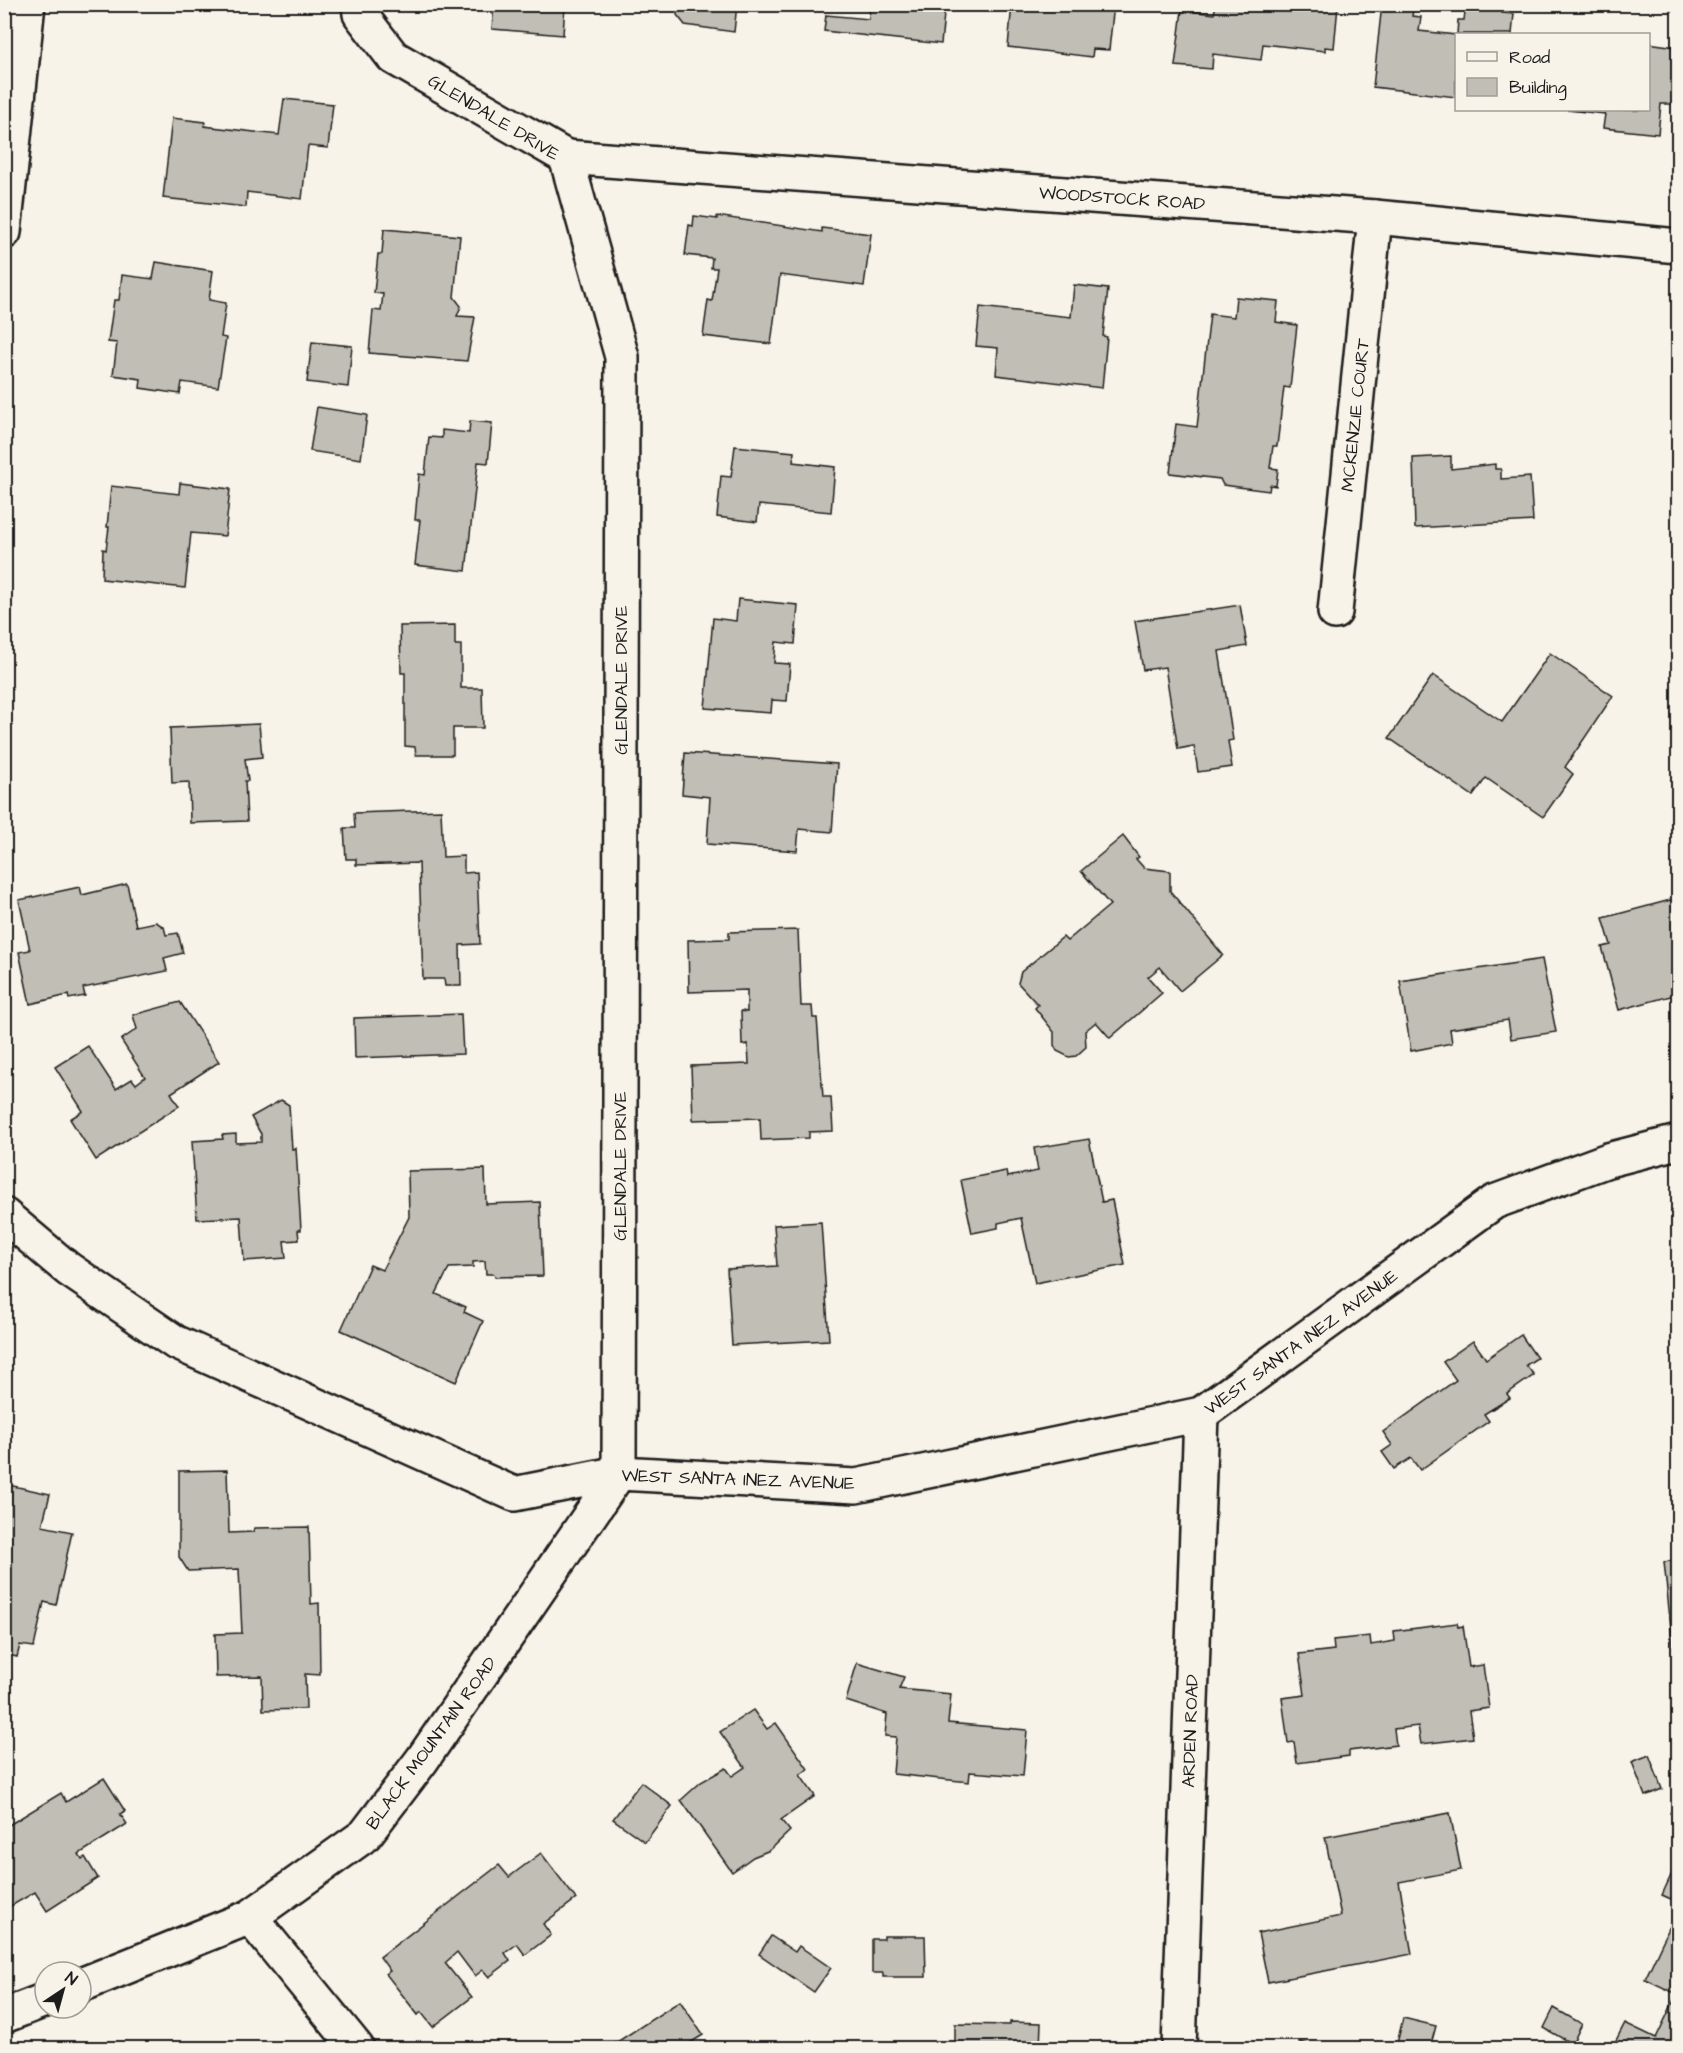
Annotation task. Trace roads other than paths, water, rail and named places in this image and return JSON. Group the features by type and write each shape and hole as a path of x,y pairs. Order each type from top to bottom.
{"street":[{"path":"4,231 28,4"},
{"name":"GLENDALE DRIVE","path":"359,4 360,14 393,57 566,157 621,357 619,1473"},
{"name":"WOODSTOCK ROAD","path":"566,157 1375,217 1678,246"},
{"name":"MCKENZIE COURT","path":"1335,612 1375,217"},
{"name":"WEST SANTA INEZ AVENUE","path":"4,1215 68,1269 175,1342 514,1494 619,1473 856,1486 1201,1414 1494,1202 1608,1160 1678,1142"},
{"name":"ARDEN ROAD","path":"1179,2049 1201,1414"},
{"name":"BLACK MOUNTAIN ROAD","path":"93,1980 250,1917 364,1834 422,1760 619,1473"},
{"path":"250,1917 357,2049"},
{"path":"4,2016 33,2005"}]}
